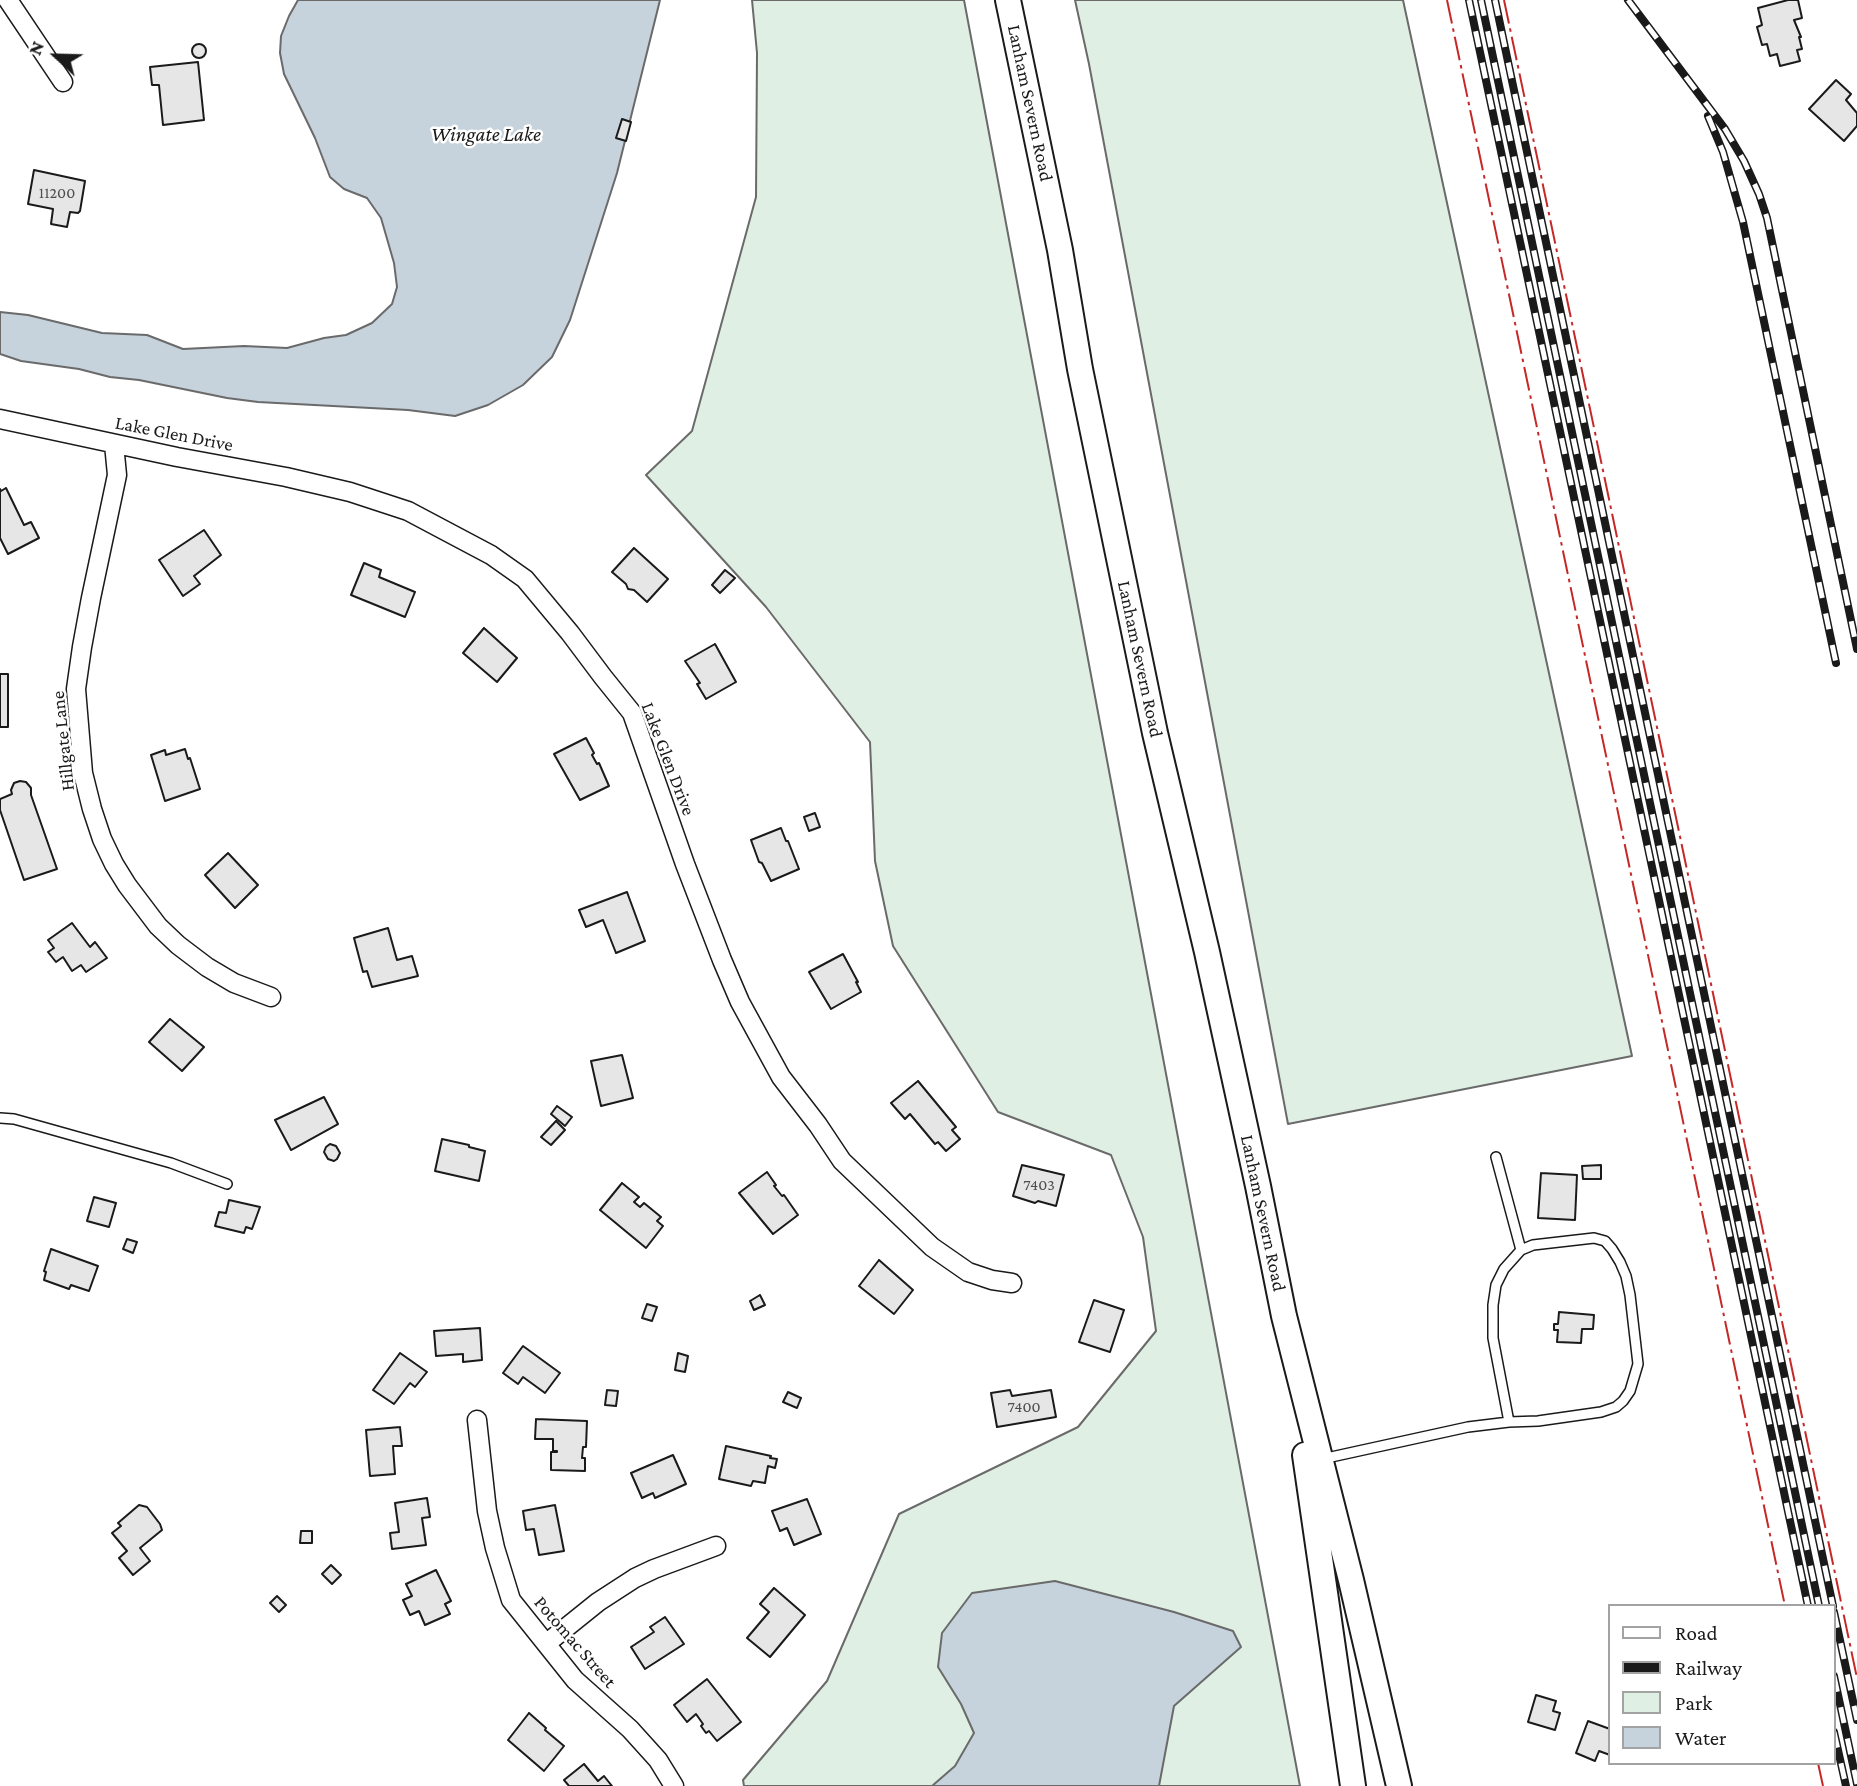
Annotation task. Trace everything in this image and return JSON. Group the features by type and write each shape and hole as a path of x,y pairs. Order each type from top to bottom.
{"main road":[{"name":"Lanham Severn Road","path":"1008,0 1155,733 1213,978 1284,1316 1351,1580 1399,1786"},
{"name":"Lanham Severn Road","path":"1284,1316 1353,1786"}],"street":[{"path":"8,0 63,82"},
{"name":"Lake Glen Drive","path":"0,419 349,492 408,511 491,555 525,579 632,713 722,960 740,1002 781,1077 842,1161 932,1247 968,1272 1013,1283"},
{"name":"Hillgate Lane","path":"114,443 117,475 90,598 76,689 83,773 92,809 114,864 159,926 178,945 207,967 234,983 271,997"},
{"name":"Potomac Street","path":"477,1420 487,1511 511,1600 575,1680 630,1729 658,1760 674,1786"},
{"path":"547,1643 598,1602 635,1578 716,1546"}],"lane":[{"path":"0,1118 14,1119 172,1163 227,1184"},
{"path":"1496,1157 1521,1251"},
{"path":"1320,1460 1468,1427 1538,1421 1601,1412 1616,1407 1630,1391 1638,1364 1626,1276 1605,1241 1594,1238 1533,1245 1521,1251 1504,1269 1496,1285 1493,1338 1509,1422"}],"green space":[{"path":"752,0 964,0 1300,1786 744,1786 743,1780 827,1681 899,1514 1078,1427 1156,1331 1143,1237 1111,1155 998,1112 893,946 875,861 870,742 766,607 646,475 692,431 756,197 757,53"},
{"path":"1075,0 1403,0 1632,1056 1288,1124"}],"water":[{"name":"Wingate Lake","path":"298,0 660,0 617,173 570,320 552,357 523,385 488,405 455,416 408,410 227,398 79,369 21,361 0,354 0,312 28,315 102,333 147,335 183,349 244,346 287,348 346,335 372,323 392,304 397,287 394,263 381,218 367,198 344,189 330,177 315,138 284,74 280,53 281,36"},
{"path":"1055,1581 1174,1612 1233,1631 1241,1647 1174,1706 1159,1786 932,1786 955,1766 974,1733 961,1704 938,1667 942,1633 972,1593"}],"building":[{"path":"1798,0 1802,18 1794,20 1801,37 1802,49 1797,50 1800,61 1780,66 1777,54 1770,56 1767,44 1762,45 1757,27 1762,25 1758,8"},
{"path":"199,44 204,46 204,56 199,58 194,56 192,51 194,46"},
{"path":"198,62 204,120 163,125 159,85 152,85 150,67"},
{"path":"1836,80 1851,94 1846,100 1857,113 1857,126 1844,141 1809,109"},
{"path":"622,119 631,122 626,141 616,138"},
{"path":"34,170 85,181 80,211 70,212 67,227 51,224 53,209 28,204"},
{"path":"6,488 24,525 31,522 39,538 8,554 0,538 0,489 1,491"},
{"path":"204,530 221,555 194,576 200,584 183,596 159,560"},
{"path":"634,548 668,579 647,602 634,590 628,589 612,572"},
{"path":"364,563 381,570 379,577 415,592 405,617 351,595"},
{"path":"725,570 735,578 720,593 712,585"},
{"path":"484,628 517,658 497,682 463,653"},
{"path":"715,644 736,682 706,699 697,684 700,683 685,661"},
{"path":"0,674 8,674 8,727 0,727"},
{"path":"586,738 609,786 580,800 554,754"},
{"path":"185,749 200,789 165,801 151,755 165,750 166,755"},
{"path":"26,782 31,788 31,795 57,869 24,880 0,810 0,799 12,794 14,783"},
{"path":"815,813 820,827 809,831 804,817"},
{"path":"781,828 799,869 771,881 759,862 751,840"},
{"path":"228,853 258,885 235,908 205,875"},
{"path":"627,892 645,941 616,953 603,920 586,927 579,910"},
{"path":"72,923 90,947 95,942 107,958 86,972 81,965 72,971 63,957 56,962 48,952 54,948 48,940"},
{"path":"388,928 397,960 412,956 418,976 372,987 367,971 363,972 354,938"},
{"path":"843,954 861,992 831,1009 809,972"},
{"path":"170,1019 204,1047 182,1071 149,1042"},
{"path":"622,1055 633,1098 601,1106 591,1061"},
{"path":"918,1081 956,1127 952,1130 960,1139 946,1151 938,1142 935,1144 910,1114 905,1119 891,1103"},
{"path":"324,1097 338,1124 291,1150 275,1120"},
{"path":"557,1106 572,1117 565,1126 551,1114"},
{"path":"556,1121 565,1130 551,1145 541,1137"},
{"path":"442,1139 485,1151 479,1181 435,1171"},
{"path":"330,1144 336,1146 340,1153 334,1161 328,1159 324,1152"},
{"path":"1022,1165 1064,1175 1056,1206 1013,1196"},
{"path":"1601,1165 1601,1179 1583,1179 1582,1166"},
{"path":"767,1172 776,1185 774,1186 798,1215 773,1234 739,1193"},
{"path":"1541,1173 1577,1175 1575,1220 1538,1218"},
{"path":"622,1183 639,1197 634,1202 640,1207 644,1203 661,1217 657,1221 663,1226 646,1248 600,1210"},
{"path":"94,1197 116,1203 109,1227 87,1221"},
{"path":"229,1200 260,1207 252,1229 246,1227 244,1233 215,1226 219,1212 226,1213"},
{"path":"127,1239 137,1242 133,1253 123,1249"},
{"path":"51,1249 98,1266 89,1291 71,1285 69,1289 44,1280"},
{"path":"879,1260 913,1290 894,1314 859,1286"},
{"path":"760,1295 765,1305 754,1310 750,1301"},
{"path":"1094,1300 1124,1310 1110,1352 1079,1342"},
{"path":"647,1304 657,1307 652,1321 642,1318"},
{"path":"1559,1312 1594,1315 1593,1329 1582,1329 1581,1343 1557,1342 1558,1330 1554,1330 1554,1324 1558,1324"},
{"path":"480,1328 482,1360 463,1362 463,1354 436,1356 434,1331"},
{"path":"523,1346 560,1373 545,1393 523,1377 518,1384 503,1373"},
{"path":"400,1353 427,1372 415,1387 410,1383 394,1404 373,1390"},
{"path":"678,1353 688,1356 685,1372 675,1370"},
{"path":"607,1390 618,1391 616,1406 605,1405"},
{"path":"1010,1390 1012,1396 1051,1390 1056,1417 997,1427 991,1393"},
{"path":"788,1392 801,1398 797,1408 783,1402"},
{"path":"536,1419 587,1421 586,1447 583,1447 582,1458 585,1458 585,1471 551,1470 551,1452 557,1451 553,1451 553,1439 535,1439"},
{"path":"400,1427 402,1446 393,1446 395,1474 370,1476 366,1430"},
{"path":"726,1446 777,1459 775,1468 768,1466 765,1483 753,1481 751,1486 719,1479"},
{"path":"673,1455 686,1484 655,1498 653,1493 642,1498 631,1473"},
{"path":"427,1498 430,1517 422,1518 426,1545 392,1549 390,1533 399,1532 395,1503"},
{"path":"807,1499 821,1534 794,1545 787,1528 780,1531 772,1511"},
{"path":"139,1505 147,1507 162,1530 140,1548 150,1561 133,1575 119,1558 127,1551 112,1533 121,1526 118,1523"},
{"path":"555,1505 564,1551 539,1555 534,1529 526,1530 523,1511"},
{"path":"301,1531 312,1531 312,1543 300,1543"},
{"path":"331,1565 341,1575 332,1584 322,1574"},
{"path":"436,1570 451,1601 445,1604 450,1614 425,1625 419,1611 410,1615 403,1600 412,1596 406,1584"},
{"path":"774,1588 805,1615 770,1657 747,1638 769,1612 760,1604"},
{"path":"277,1596 286,1605 279,1612 270,1603"},
{"path":"665,1617 684,1644 645,1669 631,1647 654,1632 650,1627"},
{"path":"707,1679 741,1722 717,1741 709,1731 706,1733 696,1714 687,1722 674,1705"},
{"path":"1536,1695 1556,1701 1553,1711 1560,1713 1555,1730 1528,1722"},
{"path":"529,1713 564,1746 544,1771 508,1740"},
{"path":"1588,1721 1608,1728 1608,1754 1599,1751 1595,1761 1576,1753"},
{"path":"584,1764 598,1781 604,1776 612,1786 569,1786 564,1780"}],"railway":[{"path":"1469,0 1808,1604"},
{"path":"1481,0 1819,1604"},
{"path":"1495,0 1833,1604"},
{"path":"1628,0 1725,129 1759,194 1767,218 1857,649"},
{"path":"1708,116 1723,152 1743,222 1836,663"},
{"path":"1836,1621 1857,1720"},
{"path":"1836,1685 1857,1784"},
{"path":"1836,1741 1846,1786"}],"power":[{"path":"1447,0 1785,1604"},
{"path":"1504,0 1857,1678"},
{"path":"1818,1765 1823,1786"}]}
